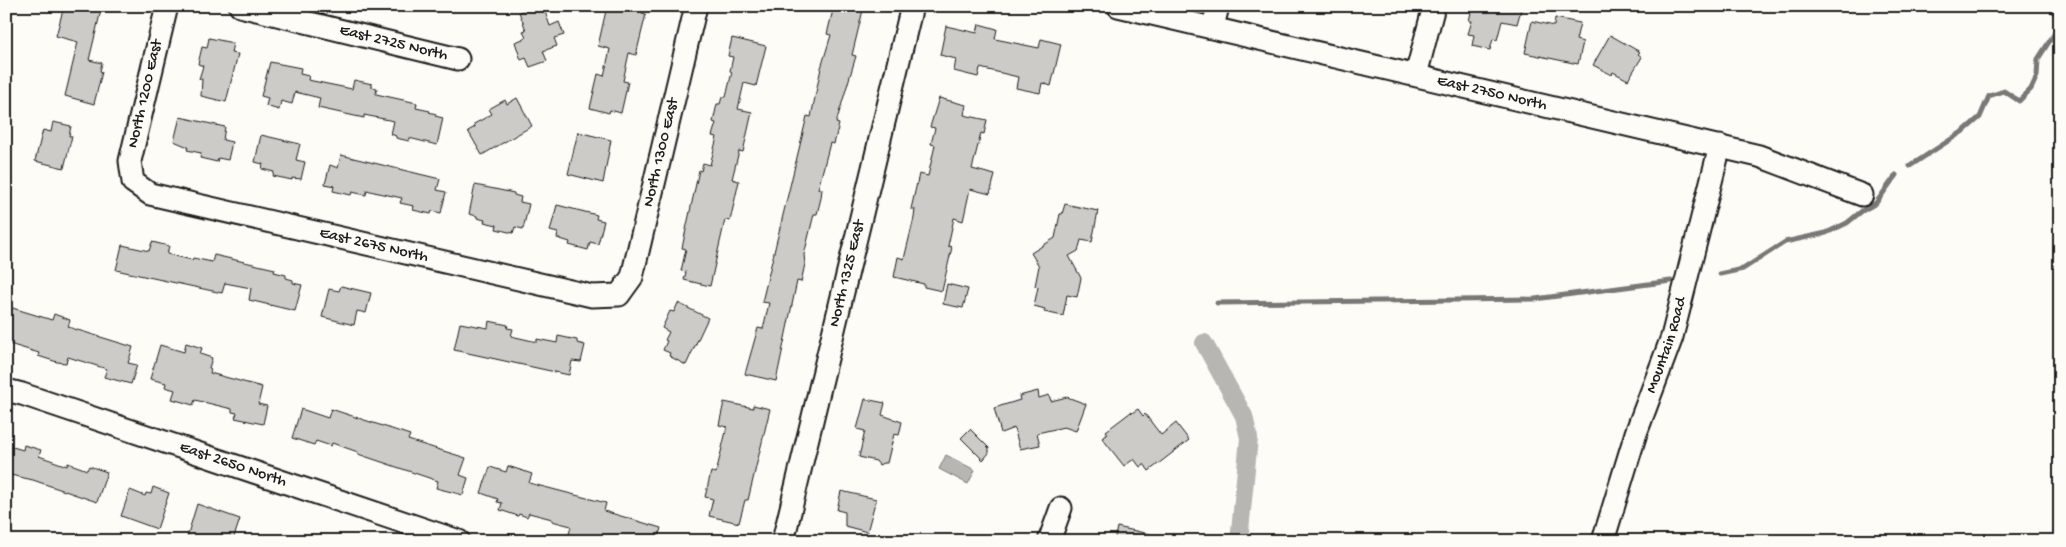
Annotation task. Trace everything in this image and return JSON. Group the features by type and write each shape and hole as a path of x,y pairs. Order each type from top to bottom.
{"street":[{"name":"North 1200 East","path":"133,182 130,161 167,6"},
{"name":"East 2725 North","path":"240,6 458,59"},
{"name":"North 1300 East","path":"619,295 632,278 696,6"},
{"name":"North 1325 East","path":"783,541 912,6"},
{"name":"East 2750 North","path":"1118,6 1720,146 1758,156 1862,195"},
{"path":"1213,27 1218,6"},
{"path":"1416,75 1434,6"},
{"name":"Mountain Road","path":"1603,541 1636,433 1672,337 1720,146"},
{"name":"East 2675 North","path":"133,182 150,194 592,296 619,295"},
{"name":"East 2650 North","path":"6,390 459,541"},
{"path":"1049,541 1061,508"}],"shaded area":[{"path":"946,455 975,470 968,484 939,469"}],"building":[{"path":"64,6 102,6 89,60 102,63 100,71 102,72 94,104 65,96 78,42 56,36"},
{"path":"535,6 543,6 550,26 559,22 564,35 554,38 557,46 543,51 547,61 530,67 526,58 521,60 515,42 526,38 523,31 526,30 519,12"},
{"path":"607,6 623,10 624,6 644,6 642,13 646,14 636,55 629,53 623,81 628,82 621,113 610,110 609,113 590,108 598,74 604,76 610,49 598,46"},
{"path":"834,6 864,6 852,55 856,56 836,123 839,124 834,144 830,143 818,189 822,189 821,198 817,214 814,214 804,255 805,264 801,282 797,281 776,381 745,374 758,328 763,329 769,303 762,302 807,116 811,117 821,68 831,35 827,34"},
{"path":"1476,6 1522,6 1517,24 1502,21 1497,40 1493,39 1490,50 1472,46 1474,35 1468,34 1472,21 1469,21 1472,8 1475,9"},
{"path":"1555,18 1580,23 1576,40 1583,42 1578,64 1525,53 1532,21 1554,26"},
{"path":"979,24 997,29 995,39 1039,48 1041,39 1061,44 1051,86 1042,83 1040,93 1016,88 1018,77 980,68 978,77 954,71 956,59 940,55 946,26 977,33"},
{"path":"1610,35 1640,52 1638,54 1642,57 1628,80 1613,72 1612,75 1593,65"},
{"path":"209,38 233,43 231,53 238,54 226,102 201,96 202,79 199,79 203,66 198,64 202,47 207,48"},
{"path":"732,38 766,46 756,86 744,83 738,109 752,112 743,152 739,151 732,179 739,181 730,221 725,220 710,286 684,280 686,272 681,271 686,249 682,248 699,170 701,171 703,163 710,165 717,137 712,136 716,123 713,122 717,104 720,104 722,97 726,97 732,72 730,71 733,57 728,56"},
{"path":"270,62 301,68 300,74 309,76 308,80 352,89 354,80 372,84 372,87 377,88 376,94 417,103 416,108 430,111 436,114 435,116 443,118 437,145 409,138 409,141 396,138 396,136 391,134 394,121 364,115 364,118 318,108 320,98 295,92 292,104 281,101 279,110 266,106 268,98 261,96"},
{"path":"517,98 532,126 482,155 468,131 475,127 474,124 492,114 489,109 505,100 507,104"},
{"path":"939,98 966,105 964,115 987,120 984,134 981,133 972,169 995,175 990,194 970,189 963,221 954,218 948,246 952,247 942,291 924,287 924,284 894,277 898,257 904,259 914,218 915,209 911,209 919,174 928,176 935,145 931,144 935,128 930,127"},
{"path":"180,117 225,127 223,140 232,142 228,160 218,158 217,162 200,158 201,153 187,150 188,147 174,141"},
{"path":"53,122 71,126 69,136 72,136 64,168 35,161 43,130 51,132"},
{"path":"578,132 611,140 603,183 568,174"},
{"path":"261,135 300,144 296,160 305,162 301,179 292,178 292,180 273,176 274,172 262,169 263,164 255,162"},
{"path":"341,155 440,179 437,190 446,192 441,213 432,211 431,214 413,210 414,206 400,203 402,198 367,190 366,195 352,192 351,195 333,191 334,186 325,184 330,165 338,168"},
{"path":"475,185 514,193 514,195 521,197 520,202 529,204 523,229 515,227 513,233 496,229 497,225 484,222 485,220 469,214"},
{"path":"1065,204 1098,211 1092,242 1081,240 1078,251 1069,256 1081,278 1077,297 1067,295 1063,316 1044,312 1045,309 1034,306 1038,287 1035,286 1039,266 1031,253 1055,238 1060,214 1062,214"},
{"path":"557,205 597,215 596,219 604,221 598,244 590,242 588,250 569,245 570,242 557,238 558,233 550,231"},
{"path":"152,242 169,246 167,254 192,260 193,258 212,262 214,255 275,269 274,272 286,275 286,278 293,280 293,283 302,285 295,311 249,300 251,288 225,283 222,293 116,270 122,245 149,251"},
{"path":"947,284 968,289 963,308 943,304"},
{"path":"341,286 371,293 366,313 357,311 354,325 322,317 329,289 339,291"},
{"path":"678,303 708,318 686,365 669,356 670,353 663,350 669,332 662,328 670,311 674,312"},
{"path":"6,306 52,320 54,314 70,320 68,327 133,347 128,363 137,365 131,384 104,377 107,369 68,357 66,363 57,362 38,356 39,353 6,343"},
{"path":"489,321 508,325 507,328 513,329 511,336 537,342 537,339 557,343 558,336 577,340 577,343 585,345 581,362 572,361 569,375 454,350 460,323 488,328"},
{"path":"186,343 202,348 200,354 212,358 209,368 211,369 210,373 262,387 258,404 267,406 263,424 235,418 237,413 232,412 232,409 195,400 193,405 172,399 175,390 165,387 166,383 150,379 160,345 184,352"},
{"path":"1038,391 1039,398 1049,395 1051,401 1067,397 1086,404 1076,431 1064,427 1037,433 1040,445 1020,449 1014,428 1001,433 994,408 1020,400 1019,396"},
{"path":"865,399 885,403 882,415 902,422 899,435 894,434 887,463 879,465 876,461 859,457 865,431 857,429"},
{"path":"724,402 753,408 753,405 770,409 748,500 745,500 739,523 709,516 713,499 705,497 711,472 716,473 727,427 719,425"},
{"path":"301,409 328,418 331,409 410,435 408,440 466,458 460,475 468,478 463,495 436,488 438,481 358,454 358,452 332,443 331,446 316,441 314,445 292,438"},
{"path":"1138,409 1143,416 1145,414 1161,435 1176,423 1189,440 1149,471 1144,464 1140,467 1134,459 1124,466 1102,438 1108,434 1106,431"},
{"path":"970,429 989,448 989,453 983,460 961,438"},
{"path":"6,445 23,450 24,445 41,450 39,456 67,466 68,463 87,470 89,466 107,472 97,502 33,480 6,474"},
{"path":"508,466 532,474 529,483 606,503 604,511 661,528 657,541 600,541 587,537 587,539 569,534 571,526 552,521 552,519 529,513 527,517 519,514 518,516 500,510 502,503 497,502 498,499 481,493 490,467 506,472"},
{"path":"153,487 169,493 157,529 121,516 130,490 145,496 146,493 151,494"},
{"path":"841,491 876,499 867,532 845,526 845,512 837,510"},
{"path":"197,504 240,519 233,540 222,536 221,541 201,541 187,537"},
{"path":"1117,527 1154,535 1154,541 1114,541"}],"waterway":[{"path":"1910,166 1965,130 1980,117 1989,96 2004,91 2019,101 2031,89 2037,76 2038,59 2058,28 2060,17 2050,9 2052,6"},
{"path":"1720,274 1743,269 1785,242 1826,233 1847,223 1876,203 1896,175"},
{"path":"1217,303 1535,299 1671,281"},
{"path":"1204,343 1244,416 1249,438 1239,541"}]}
